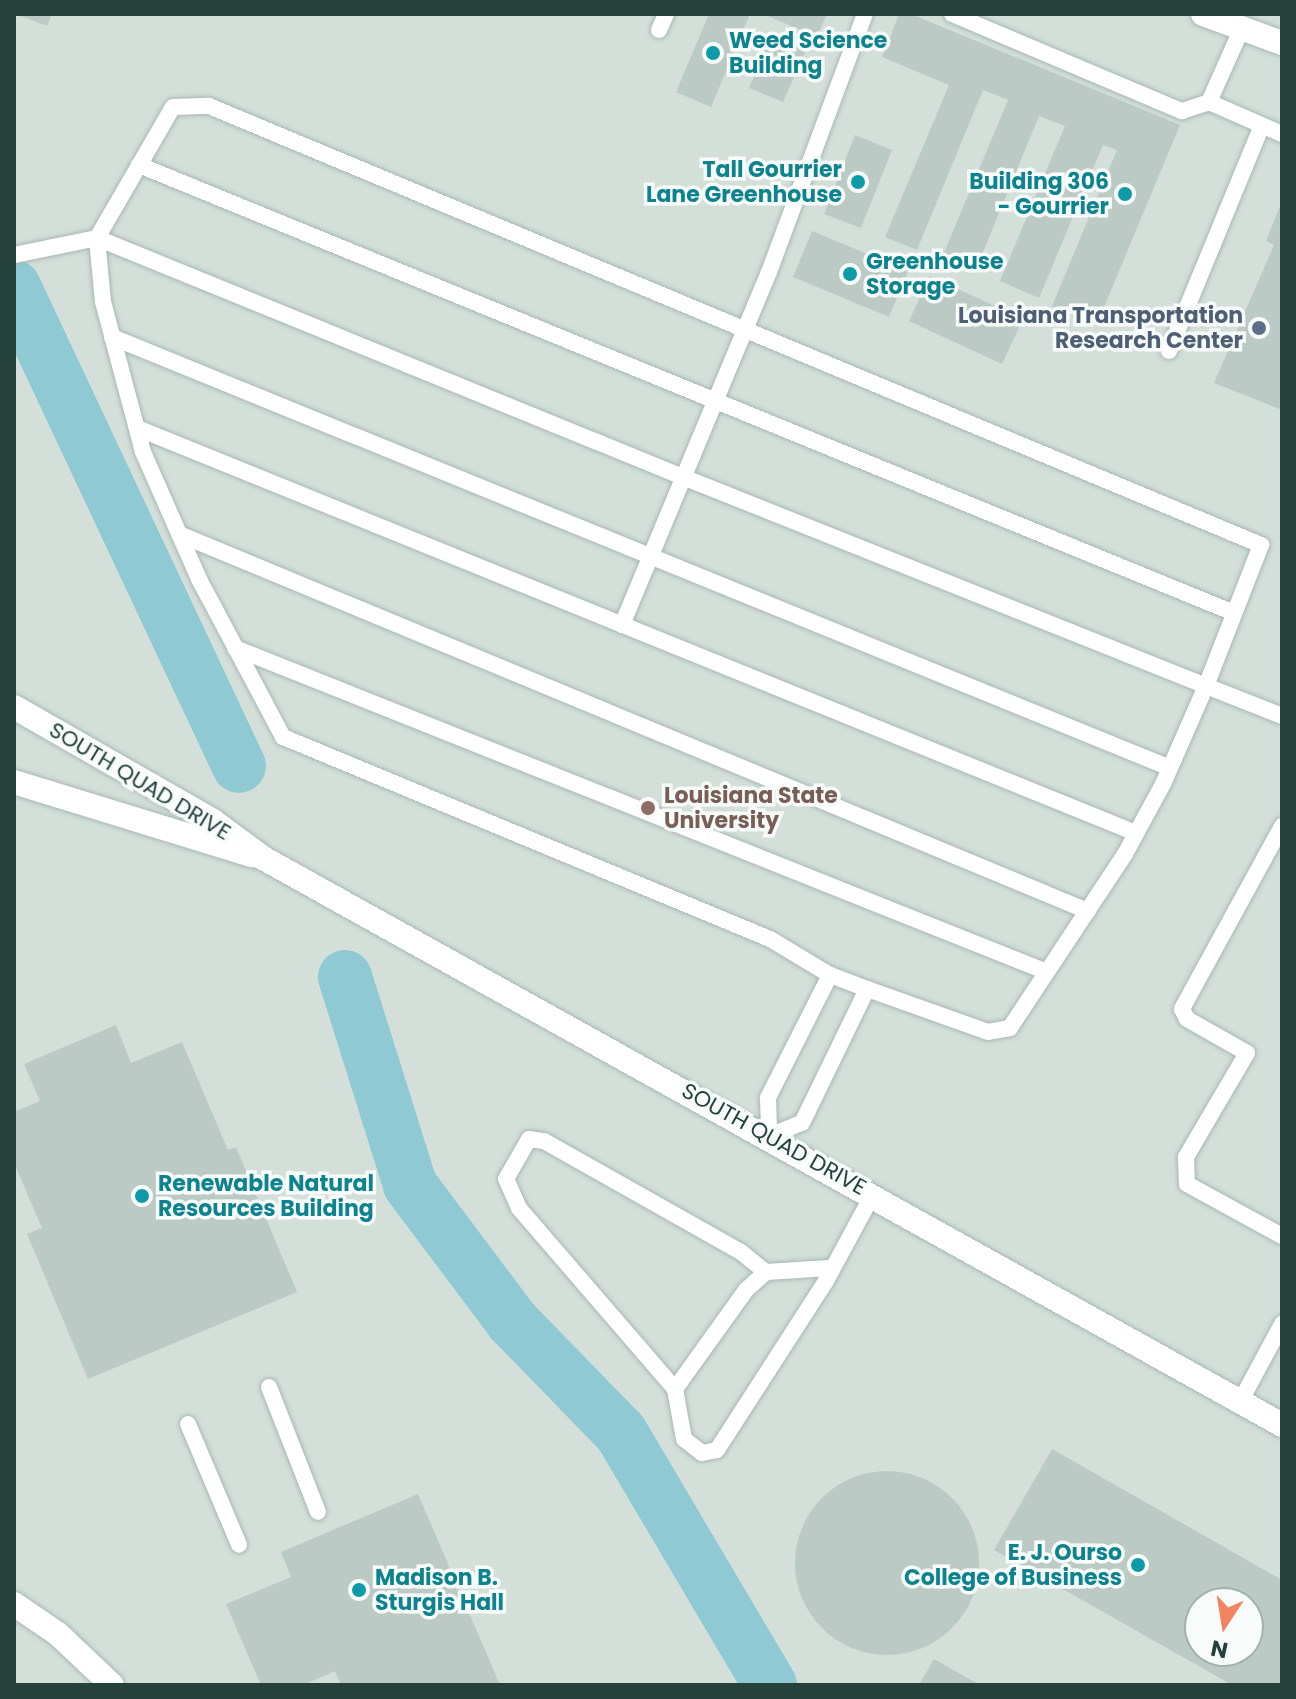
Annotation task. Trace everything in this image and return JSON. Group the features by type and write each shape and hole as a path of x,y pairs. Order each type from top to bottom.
{"street":[{"path":"1203,14 1282,43"},
{"name":"SOUTH QUAD DRIVE","path":"14,707 213,821 263,858 769,1136 1282,1425"},
{"name":"SOUTH QUAD DRIVE","path":"14,782 202,844 263,858"},
{"path":"14,1604 58,1634 112,1685"}],"lane":[{"path":"622,625 746,328 865,14"},
{"path":"952,14 1182,111 1209,102 1282,134"},
{"path":"1209,102 1242,28"},
{"path":"209,106 746,328 1247,534 1261,545 1170,768 1136,833 1088,911 1010,1028 988,1032 830,975 770,939 283,737 179,534 137,428 96,269 97,238 173,107 209,106"},
{"path":"1169,351 1262,125"},
{"path":"139,165 1234,613"},
{"path":"14,255 43,252 97,238 683,477 1282,716"},
{"path":"112,337 649,559 1170,768"},
{"path":"137,428 1136,833"},
{"path":"179,534 1088,911"},
{"path":"235,648 1047,972"},
{"path":"1282,826 1182,1009 1187,1019 1247,1053 1186,1157 1187,1184 1282,1236"},
{"path":"830,975 768,1098 769,1136 802,1123 867,989"},
{"path":"829,1268 766,1272 702,1230 544,1141 529,1139 506,1179 519,1208 675,1389 684,1439 702,1453 717,1450 826,1281 829,1268 873,1194"},
{"path":"675,1389 746,1290 766,1272"},
{"path":"1240,1402 1282,1324"},
{"path":"269,1387 318,1512"},
{"path":"188,1424 239,1545"}],"shaded area":[{"name":"Louisiana State University","path":"14,14 1282,14 1282,1685 14,1685"}],"building":[{"path":"16,14 52,14 47,26"},
{"name":"Weed Science Building","path":"709,14 750,14 711,107 676,92"},
{"name":"Weed Science Building","path":"763,14 827,14 817,37"},
{"name":"Building 306 - Gourrier","path":"899,14 911,14 1180,125 1097,324 1052,306 1117,150 1103,145 1039,298 1000,281 1065,126 1039,116 976,269 943,255 1008,100 983,90 917,250 885,237 949,85 882,57"},
{"path":"772,36 806,50 783,102 749,88"},
{"name":"Tall Gourrier Lane Greenhouse","path":"855,135 892,150 861,228 824,214"},
{"name":"Louisiana Transportation Research Center","path":"1282,201 1282,410 1214,383 1274,245 1266,241"},
{"name":"Greenhouse Storage","path":"812,231 908,271 889,317 793,277"},
{"name":"Greenhouse Storage","path":"930,276 1023,319 1002,364 909,321"},
{"name":"Renewable Natural Resources Building","path":"116,1025 131,1063 182,1042 228,1150 236,1147 297,1292 88,1379 27,1234 42,1228 14,1163 14,1112 40,1101 24,1064"},
{"name":"E. J. Ourso College of Business","path":"1052,1449 1282,1580 1282,1685 1232,1685 1200,1667 1264,1667 1264,1587 1184,1587 1184,1658 994,1550"},
{"path":"887,1471 905,1472 922,1478 952,1498 972,1528 978,1545 978,1581 972,1598 952,1628 922,1648 905,1654 887,1655 869,1654 852,1648 822,1628 802,1598 796,1581 795,1563 796,1545 802,1528 822,1498 852,1478 869,1472"},
{"name":"Madison B. Sturgis Hall","path":"418,1494 500,1685 341,1685 335,1671 303,1685 261,1685 226,1604 291,1577 281,1552"},
{"path":"934,1659 980,1685 919,1685"}],"waterway":[{"path":"14,287 239,766"},
{"path":"345,977 410,1185 512,1321 621,1433 770,1685"}],"place":[{"name":"Weed Science Building","path":"713,53"},
{"name":"Tall Gourrier Lane Greenhouse","path":"858,182"},
{"name":"Building 306 - Gourrier","path":"1125,194"},
{"name":"Greenhouse Storage","path":"850,274"},
{"name":"Louisiana Transportation Research Center","path":"1259,328"},
{"name":"Louisiana State University","path":"648,808"},
{"name":"Renewable Natural Resources Building","path":"142,1196"},
{"name":"E. J. Ourso College of Business","path":"1138,1565"},
{"name":"Madison B. Sturgis Hall","path":"359,1590"}]}
